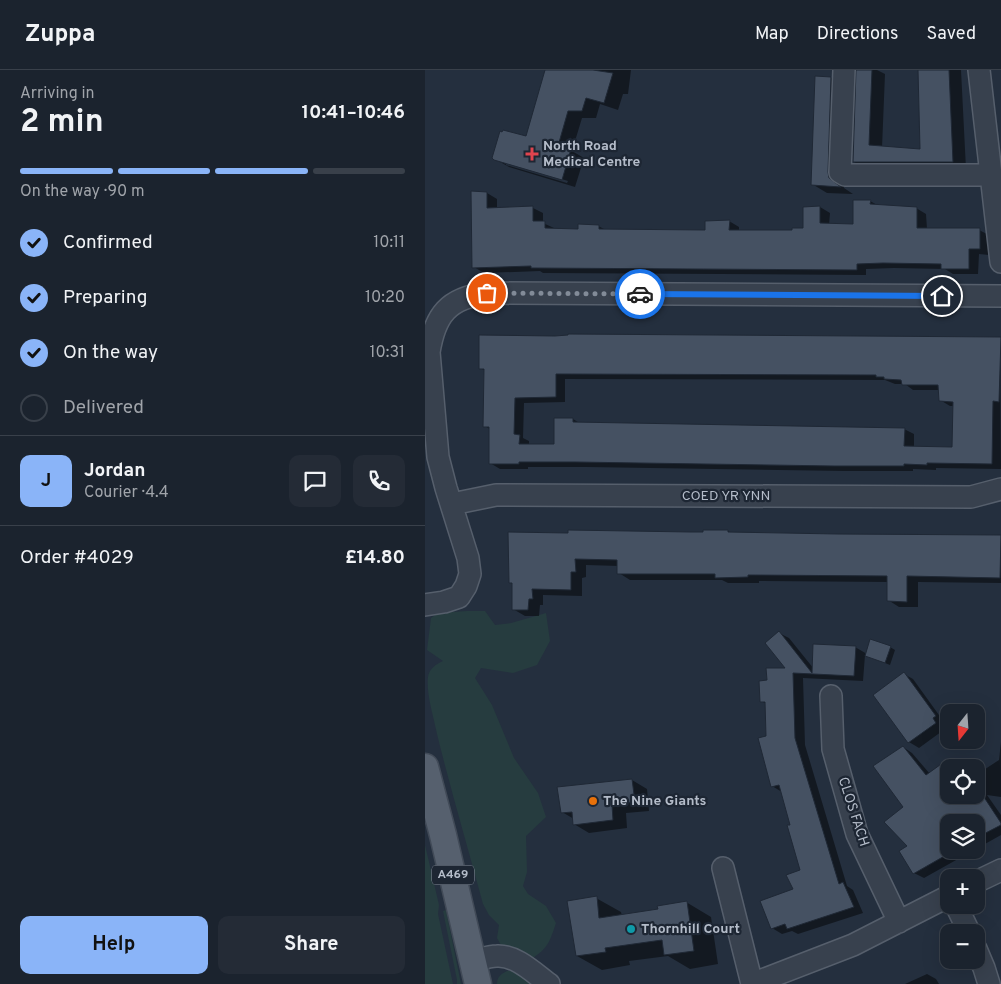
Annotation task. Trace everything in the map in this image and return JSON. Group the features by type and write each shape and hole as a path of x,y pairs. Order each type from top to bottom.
{"main road":[{"name":"A469","path":"425,767 475,973"}],"street":[{"path":"844,70 839,172 845,175 995,184"},
{"path":"979,70 995,184 1001,262"},
{"path":"425,605 459,597 467,586 470,574 438,457 429,352 431,336 438,321 448,306 459,300 471,295 487,293 1001,296"},
{"name":"COED YR YNN","path":"452,504 496,495 971,497 1001,489"},
{"name":"CLOS FACH","path":"831,696 833,749 857,834 899,922"},
{"path":"723,868 752,984 853,945 940,901"},
{"path":"985,878 1001,870"},
{"path":"475,973 496,956 505,957 522,964 549,984"},
{"path":"985,968 989,984"}],"green space":[{"path":"485,611 495,625 511,623 546,613 550,641 537,665 513,673 481,668 475,678 492,705 514,758 538,793 546,817 526,836 527,872 523,886 528,894 546,906 556,923 548,944 531,959 502,947 497,938 499,925 489,915 483,904 442,755 429,698 429,674 433,667 443,661 427,650 431,618 438,613"},
{"path":"425,845 439,905 438,914 453,984 425,984"},
{"path":"446,910 461,984 457,984 443,911"},
{"path":"507,971 515,971 540,984 497,984 500,976"}],"building":[{"path":"545,70 593,70 613,73 604,103 586,98 582,111 568,111 558,146 571,149 562,180 492,158 500,131 502,132 503,130 526,136"},
{"path":"856,70 872,70 869,145 920,149 918,70 949,70 953,162 853,162"},
{"path":"815,76 831,77 828,172 829,178 841,187 811,185"},
{"path":"471,191 487,192 487,208 533,206 533,221 545,221 545,228 578,229 578,224 599,225 599,229 705,230 705,221 730,220 729,230 792,230 792,228 803,228 803,207 820,206 820,223 853,224 853,200 871,200 870,204 917,207 917,228 980,228 980,249 969,249 969,269 941,269 941,264 883,263 857,264 857,270 531,268 531,266 472,268"},
{"path":"479,335 1001,337 999,402 993,401 992,464 927,463 927,465 904,464 904,466 834,466 519,462 519,464 489,464 489,427 483,427 484,369 479,369","holes":["556,374 876,375 876,377 884,377 884,379 901,380 902,385 938,385 939,401 953,402 952,447 904,446 905,428 573,422 573,418 554,418 554,444 519,444 520,435 514,434 515,398 556,397"]},
{"path":"568,530 703,532 703,530 728,530 728,532 837,534 1001,535 1000,578 907,576 907,602 887,601 887,576 748,575 748,577 715,578 715,574 617,574 617,560 575,559 576,572 571,572 571,590 532,589 533,599 529,599 528,610 512,610 512,583 509,583 508,532 568,533"},
{"path":"779,631 812,673 813,644 856,646 854,676 793,673 795,738 839,884 843,882 854,907 787,929 785,924 771,929 760,901 793,889 786,875 800,870 787,825 790,825 779,785 771,787 758,738 766,736 765,702 760,702 759,681 767,680 766,668 785,668 765,643"},
{"path":"870,639 891,646 885,663 865,656"},
{"path":"904,672 936,716 933,718 936,723 908,743 873,695"},
{"path":"903,746 926,775 940,765 940,804 985,804 985,799 1001,825 985,833 985,814 940,814 940,859 913,874 899,851 907,846 884,822 903,807 873,766"},
{"path":"632,779 635,802 612,805 613,820 573,825 572,812 561,813 557,787"},
{"name":"Thornhill Court","path":"597,896 599,918 658,909 657,906 687,901 694,951 664,955 662,940 605,948 606,952 576,956 567,901"}],"way so far":[{"path":"487,293 640,294"}],"place":[{"name":"North Road Medical Centre","path":"532,154"},
{"name":"The Nine Giants","path":"593,801"},
{"name":"Thornhill Court","path":"631,929"}],"route":[{"path":"640,294 942,296"}]}
